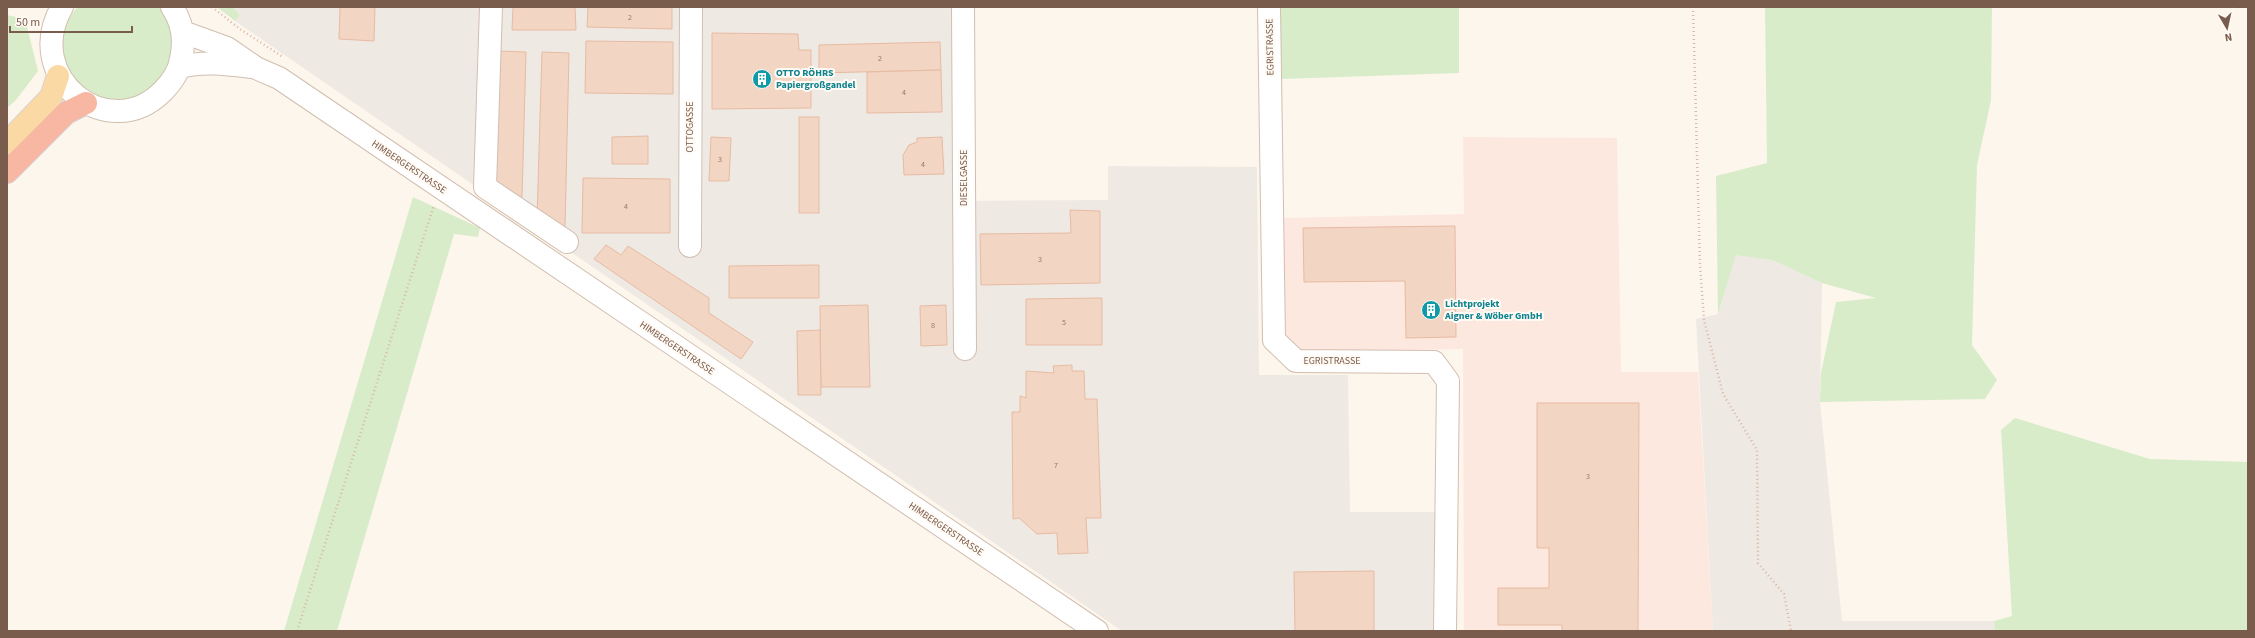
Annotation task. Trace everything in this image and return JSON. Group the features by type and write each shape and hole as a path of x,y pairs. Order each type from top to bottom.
{"highway":[{"path":"7,172 66,113 86,103"}],"main road":[{"path":"7,143 51,97 58,76"}],"street":[{"path":"62,7 51,32 50,47 52,62 58,76 70,91 86,103 104,109 116,110 141,106 158,97 171,83 180,67 184,48 183,32 175,9"},
{"path":"491,7 484,187 567,242"},
{"name":"OTTOGASSE","path":"690,246 691,7"},
{"name":"DIESELGASSE","path":"963,7 965,349"},
{"name":"EGRISTRASSE","path":"1270,7 1274,340 1296,361 1434,362 1448,381 1445,631"},
{"name":"HIMBERGERSTRASSE","path":"183,32 227,48 256,68 279,78 1097,631"},
{"name":"HIMBERGERSTRASSE","path":"180,67 197,62 214,62 256,68"}],"path":[{"path":"212,7 240,29 290,62"},
{"path":"1693,7 1700,265 1704,320 1723,394 1756,450 1758,563 1784,594 1791,631"},
{"path":"296,631 435,202"}],"shaded area":[{"path":"233,7 954,7 956,201 1108,200 1108,166 1257,167 1259,375 1348,375 1350,512 1435,512 1438,631 1122,631 235,21 240,15"},
{"path":"1463,137 1617,138 1621,372 1698,372 1713,631 1464,631 1463,349 1299,352 1284,336 1284,218 1464,214"},
{"path":"1736,254 1772,260 1822,283 1820,402 1842,621 1994,621 1995,631 1713,631 1696,319 1718,314"}],"green space":[{"path":"77,7 161,7 172,23 175,60 154,91 119,102 100,99 84,90 71,76 64,59 62,40 67,22"},
{"path":"217,7 233,7 240,15 235,21"},
{"path":"1281,7 1459,7 1459,73 1281,79"},
{"path":"1765,7 1992,7 1991,100 1977,165 1972,345 1997,380 1985,399 1820,402 1821,373 1836,302 1876,298 1822,283 1772,260 1736,255 1718,314 1716,176 1767,163"},
{"path":"7,15 25,19 38,71 16,100 7,108"},
{"path":"413,197 480,228 478,237 454,234 337,631 284,631"},
{"path":"2015,418 2150,459 2248,462 2248,631 1995,631 1994,621 2012,616 2001,430"}],"building":[{"path":"340,7 375,7 374,41 339,39"},
{"path":"513,7 575,7 576,30 512,30"},
{"path":"588,7 672,7 672,29 587,27"},
{"name":"OTTO RÖHRS Papiergroßgandel","path":"712,33 798,34 799,50 811,50 811,108 712,109"},
{"path":"586,41 673,42 673,94 585,93"},
{"path":"940,42 941,70 819,73 819,45"},
{"path":"498,51 526,52 522,197 507,197 494,187"},
{"path":"542,52 569,53 565,228 537,218"},
{"path":"941,70 942,112 867,113 867,72"},
{"path":"799,117 819,117 819,213 799,213"},
{"path":"648,136 648,164 612,164 612,137"},
{"path":"711,137 731,138 729,181 709,181"},
{"path":"942,137 944,174 904,175 903,155 909,145 917,142 917,138"},
{"path":"583,178 670,179 670,233 582,233"},
{"path":"1070,210 1100,211 1100,283 981,285 980,234 1071,233"},
{"name":"Lichtprojekt Aigner & Wöber GmbH","path":"1455,226 1456,337 1406,338 1405,281 1304,282 1303,228"},
{"path":"606,245 621,255 628,246 709,298 709,313 753,342 741,359 594,259"},
{"path":"819,265 819,298 729,298 729,266"},
{"path":"1102,298 1102,345 1026,345 1026,299"},
{"path":"868,305 870,387 821,387 820,306"},
{"path":"946,305 947,345 921,346 920,306"},
{"path":"820,330 821,395 798,395 797,331"},
{"path":"1072,365 1072,371 1084,371 1085,399 1097,399 1101,518 1086,518 1088,553 1058,554 1057,533 1037,534 1019,518 1013,519 1012,412 1020,412 1020,396 1026,398 1026,371 1054,373 1053,366"},
{"path":"1537,403 1639,403 1638,631 1562,631 1562,625 1498,625 1498,588 1549,588 1549,548 1537,548"},
{"path":"1374,571 1374,631 1295,631 1294,572"}],"place":[{"name":"OTTO RÖHRS Papiergroßgandel","path":"762,79"},
{"name":"Lichtprojekt Aigner & Wöber GmbH","path":"1431,310"}]}
